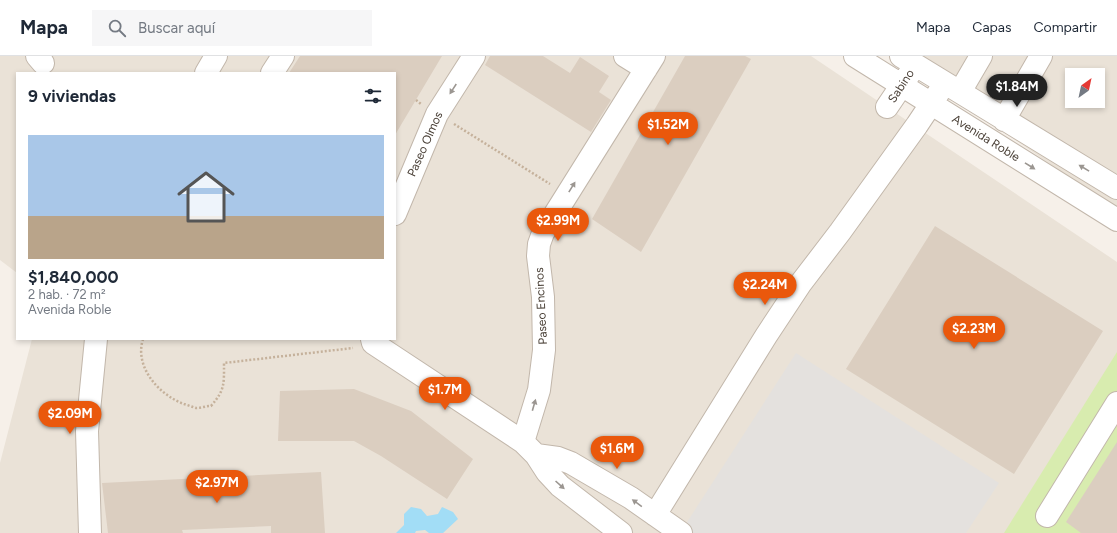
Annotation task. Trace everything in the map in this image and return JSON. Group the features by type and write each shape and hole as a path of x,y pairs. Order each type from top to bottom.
{"street":[{"path":"207,72 216,56"},
{"path":"273,72 283,56"},
{"name":"Paseo Olmos","path":"396,212 437,114 474,56"},
{"path":"625,56 650,63"},
{"name":"Avenida Roble","path":"855,56 1117,220"},
{"path":"655,515 801,283 840,232 931,104 952,88 981,56"},
{"path":"1004,120 1041,56"},
{"name":"Avenida Roble","path":"906,59 1117,188"},
{"name":"Sabino","path":"888,107 902,86 906,59"},
{"name":"Paseo Encinos","path":"529,449 544,350 543,297 538,256 543,233 650,63"},
{"path":"90,533 87,431 96,340"},
{"path":"374,342 529,449 560,486 621,533"},
{"path":"1047,516 1117,403"},
{"path":"529,449 571,463 631,498 681,533"}],"path":[{"path":"416,100 568,195"},
{"path":"143,340 141,345 142,362 153,382 175,400 195,408 211,406 221,395 224,381 224,363 374,342"}],"shaded area":[{"path":"0,56 811,56 1117,262 1117,533 0,533 0,463 32,340 396,340 396,72 16,72 16,272 0,260"},
{"path":"893,56 1117,56 1117,210"},
{"path":"796,353 999,483 966,533 680,533"}],"green space":[{"path":"1117,352 1117,533 1004,533"}],"water":[{"path":"411,507 421,509 427,516 438,514 442,507 453,512 458,519 443,533 429,533 425,530 416,531 415,533 396,533 404,525 404,514"}],"building":[{"path":"300,56 442,56 396,133 396,72 290,72"},
{"path":"490,56 543,56 570,73 580,57 609,76 599,92 611,100 591,132 485,65"},
{"path":"685,56 745,56 751,59 641,252 592,219"},
{"path":"935,226 1103,331 1014,474 846,369"},
{"path":"354,389 411,411 473,459 447,499 381,456 354,441 278,441 280,391"},
{"path":"1117,442 1117,533 1081,533 1066,522"},
{"path":"321,472 325,533 271,533 271,526 182,530 183,533 108,533 102,483"}]}
